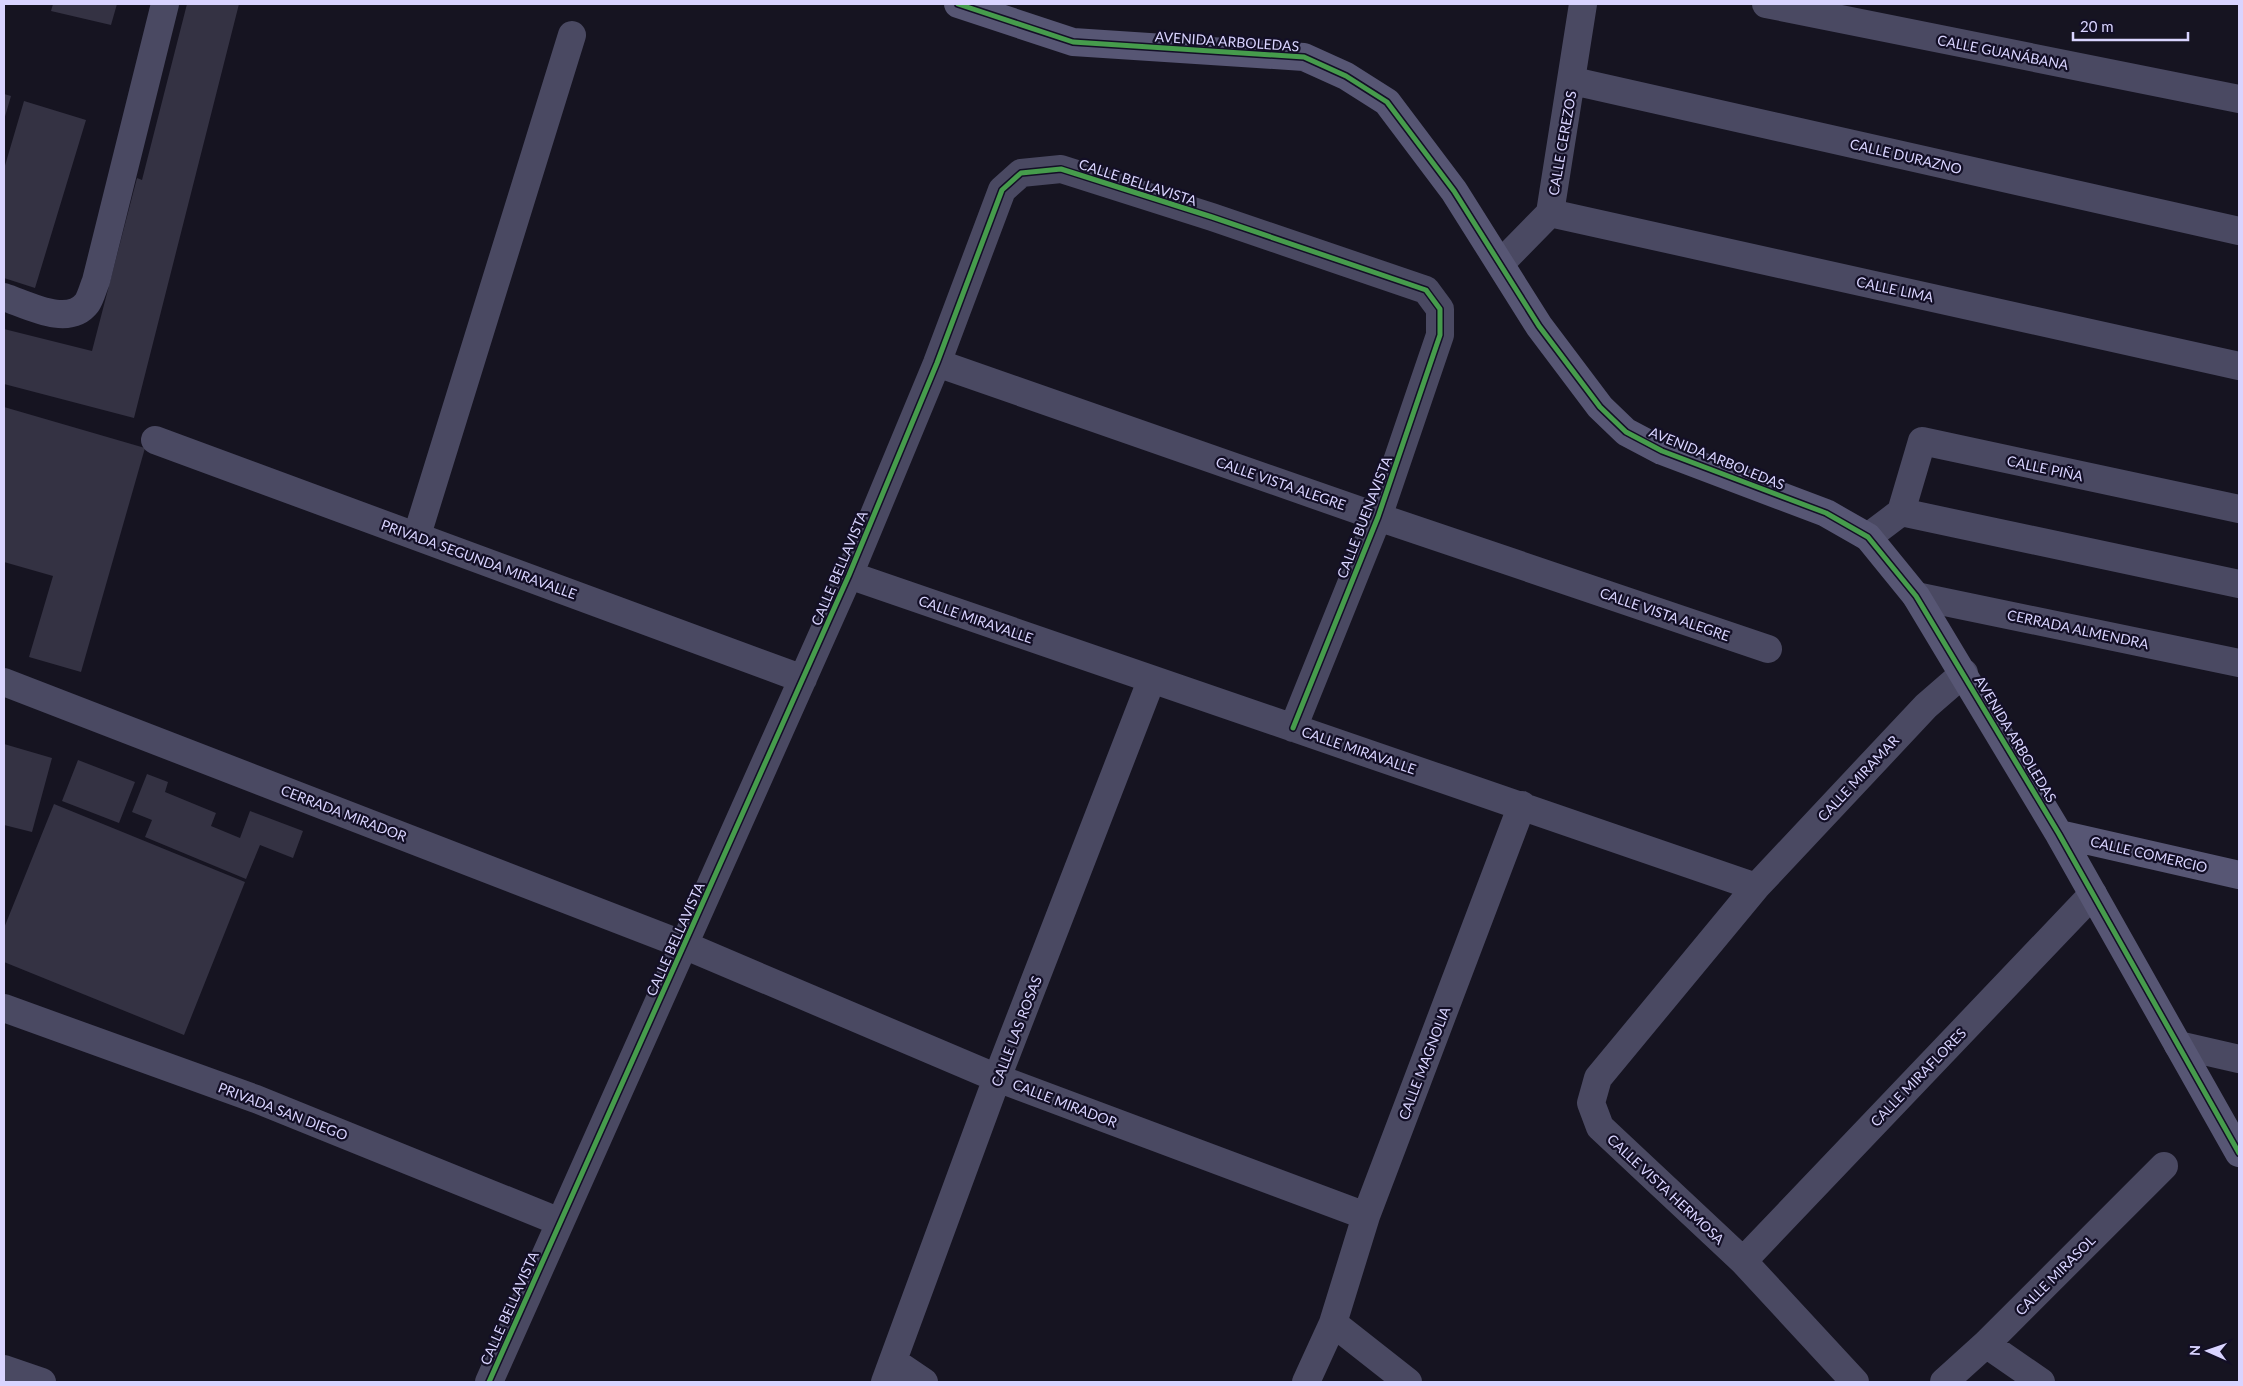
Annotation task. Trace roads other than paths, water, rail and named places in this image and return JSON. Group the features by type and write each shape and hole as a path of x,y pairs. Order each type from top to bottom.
{"street":[{"path":"4,297 55,314 72,313 86,303 96,281 165,4"},
{"name":"AVENIDA ARBOLEDAS","path":"958,4 1073,42 1304,57 1346,76 1387,102 1454,191 1539,326 1600,406 1626,432 1662,451 1826,513 1868,537 1916,596 1964,672 2059,834 2239,1153"},
{"name":"CALLE CEREZOS","path":"1501,263 1550,213 1573,81 1583,4"},
{"name":"CALLE GUANÁBANA","path":"1766,4 2239,100"},
{"path":"417,535 572,35"},
{"name":"CALLE DURAZNO","path":"1573,81 2239,231"},
{"name":"CALLE BELLAVISTA","path":"489,1382 850,575 937,363 1002,190 1021,172 1061,169 1212,217 1426,290 1440,309"},
{"name":"CALLE LIMA","path":"1550,213 2239,366"},
{"name":"CALLE BUENAVISTA","path":"1293,728 1378,517 1440,335 1440,309"},
{"name":"CALLE VISTA ALEGRE","path":"937,363 1378,517 1768,649"},
{"name":"PRIVADA SEGUNDA MIRAVALLE","path":"155,440 417,535 803,679"},
{"name":"CALLE PIÑA","path":"1901,512 1922,442 2239,509"},
{"path":"1868,537 1901,512 2239,584"},
{"name":"CALLE MIRAVALLE","path":"850,575 1151,681 1522,805 1756,887"},
{"name":"CERRADA ALMENDRA","path":"1916,596 2239,663"},
{"name":"CALLE MIRAMAR","path":"1756,887 1926,706 1964,672"},
{"name":"CALLE LAS ROSAS","path":"889,1372 998,1078 1151,681"},
{"name":"CERRADA MIRADOR","path":"4,682 684,946"},
{"name":"CALLE MAGNOLIA","path":"1306,1382 1333,1323 1366,1216 1522,805"},
{"name":"CALLE COMERCIO","path":"2059,834 2239,875"},
{"name":"CALLE VISTA HERMOSA","path":"1756,887 1598,1078 1591,1103 1600,1127 1742,1260 1855,1382"},
{"name":"CALLE MIRAFLORES","path":"1742,1260 2093,894"},
{"name":"CALLE MIRADOR","path":"684,946 998,1078 1366,1216"},
{"name":"PRIVADA SAN DIEGO","path":"4,1008 256,1099 560,1222"},
{"path":"2178,1045 2239,1059"},
{"name":"CALLE MIRASOL","path":"1944,1382 1986,1344 2164,1166"},
{"path":"1333,1323 1408,1382"},
{"path":"1986,1344 2041,1382"},
{"path":"4,1369 42,1382"},
{"path":"889,1372 924,1382"}]}
